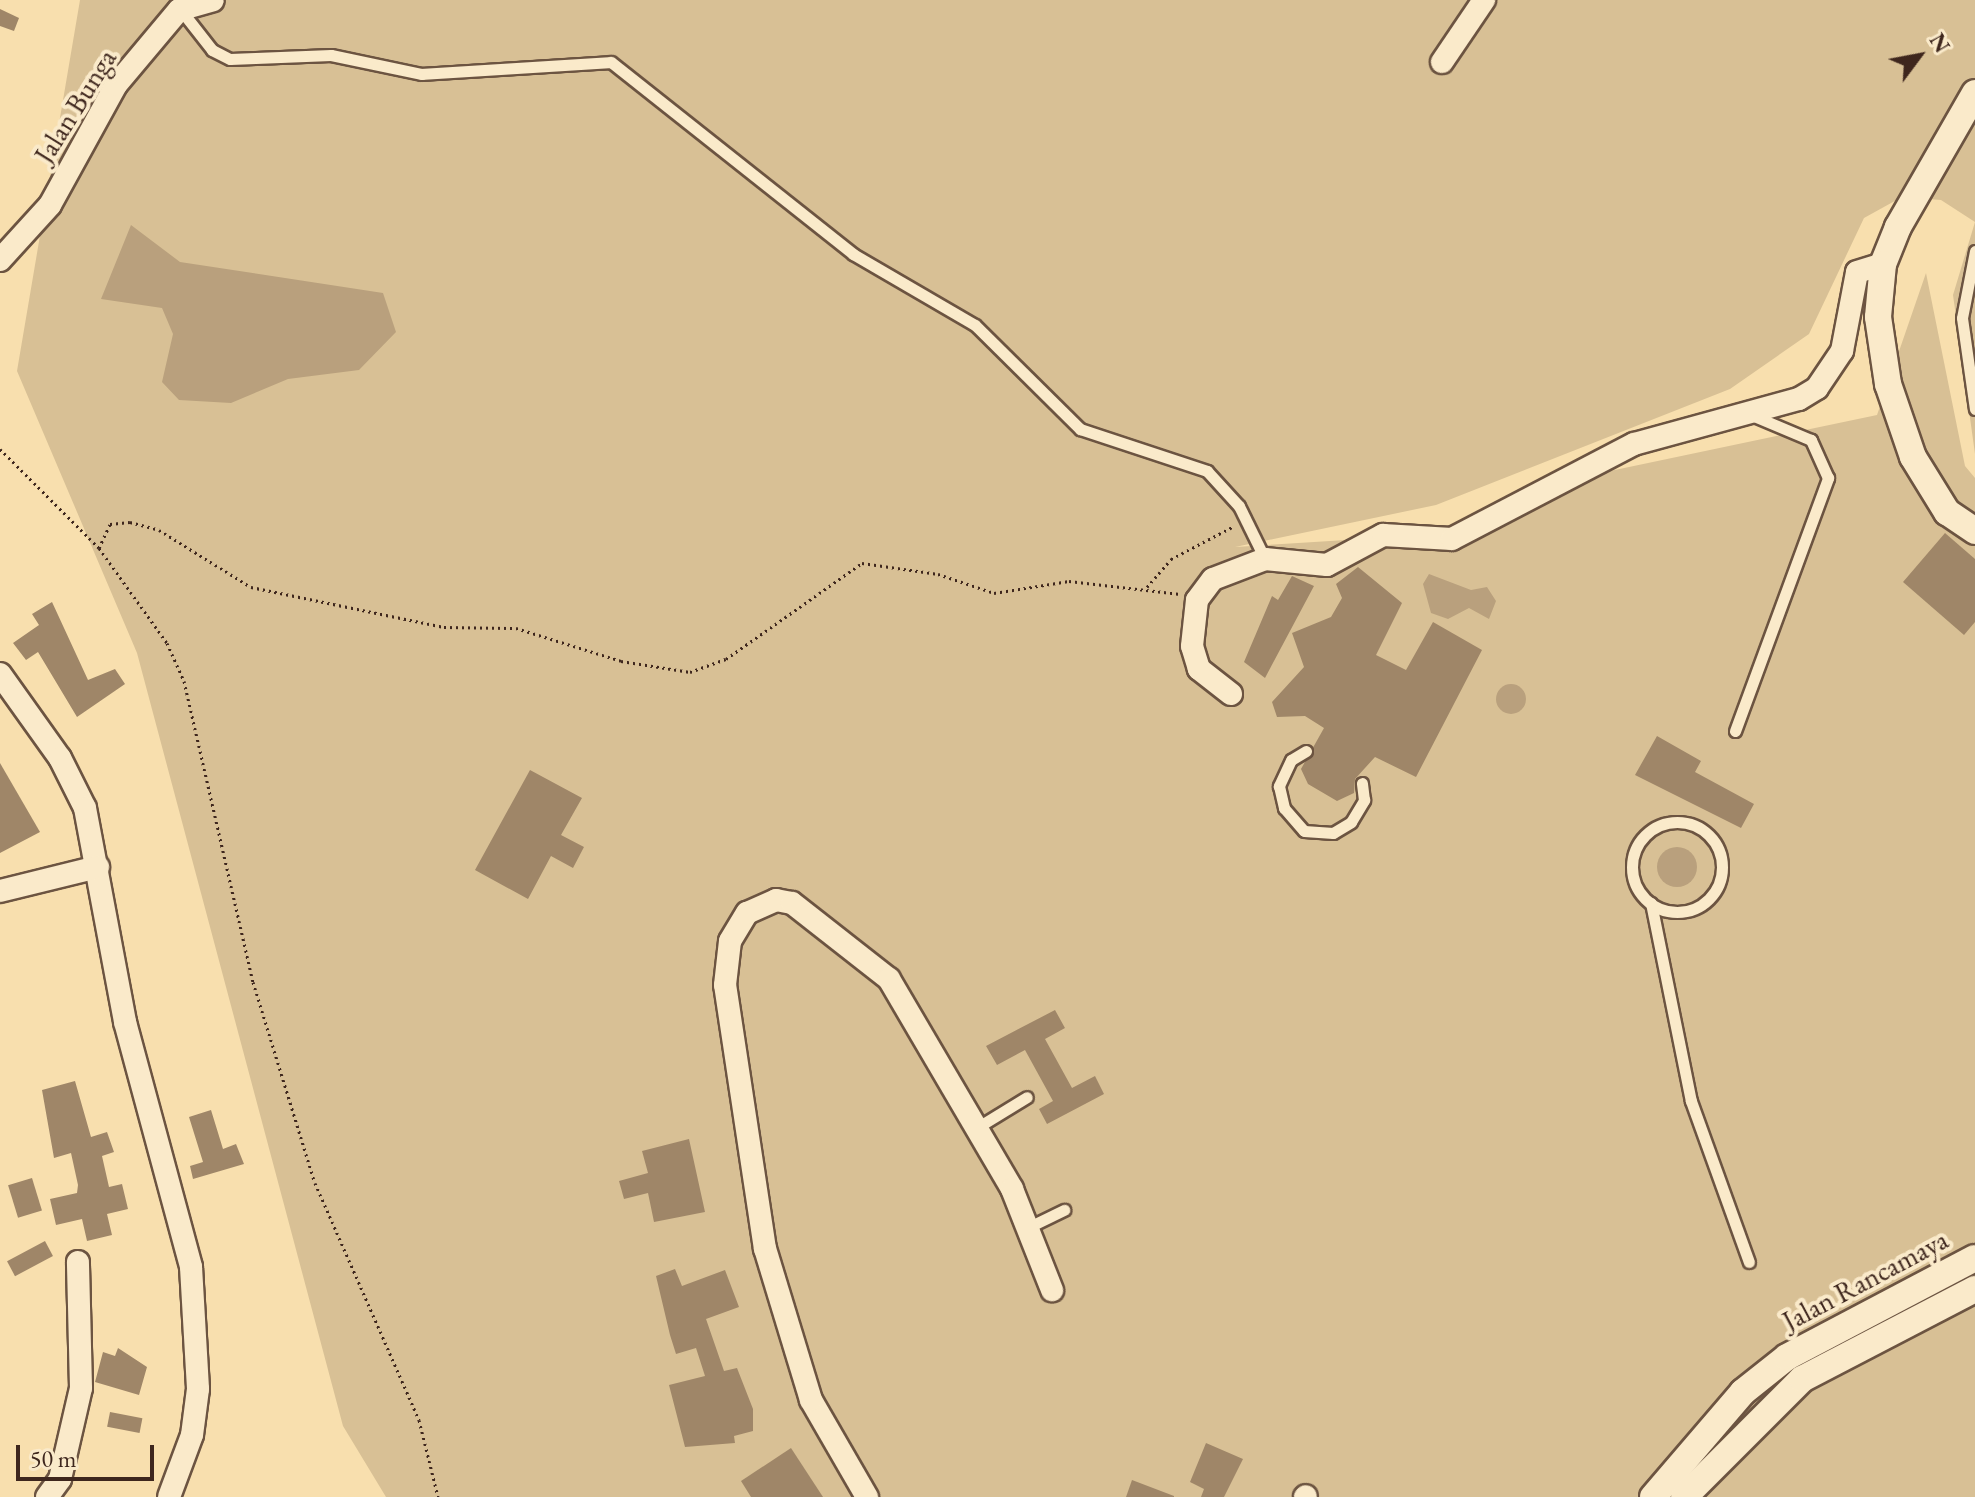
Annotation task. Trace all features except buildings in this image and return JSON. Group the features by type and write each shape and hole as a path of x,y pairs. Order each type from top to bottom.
{"street":[{"path":"180,5 213,0"},
{"path":"1442,62 1484,0"},
{"name":"Jalan Bunga","path":"0,260 50,205 116,85 180,5"},
{"path":"1975,93 1883,264 1881,350 1900,421 1930,488 1975,531"},
{"path":"1231,694 1199,669 1192,646 1197,600 1213,579 1265,559 1327,565 1383,535 1452,539 1634,444 1754,416 1817,388 1842,351 1857,272 1883,264"},
{"path":"0,674 75,784 98,867 125,1022 160,1132 194,1289 195,1415 169,1497"},
{"path":"0,891 98,867"},
{"path":"867,1497 811,1400 765,1249 725,985 736,925 776,900 809,912 855,946 902,997 978,1127 1031,1226 1052,1290"},
{"name":"Jalan Rancamaya","path":"1653,1497 1733,1403 1787,1357 1975,1259"},
{"path":"47,1497 60,1479 81,1388 78,1262"},
{"name":"Jalan Rancamaya","path":"1684,1497 1802,1379 1975,1289"}],"lane":[{"path":"180,5 212,50 230,59 331,55 422,74 611,62 853,254 975,325 1080,429 1207,471 1245,520 1265,559"},
{"path":"1975,251 1962,318 1975,409"},
{"path":"1735,731 1828,478 1811,440 1754,416"},
{"path":"1306,751 1291,760 1279,786 1284,808 1304,831 1333,833 1351,822 1364,800 1362,783"},
{"path":"1651,903 1695,908 1717,888 1721,858 1706,832 1678,822 1642,839 1635,880 1651,903 1691,1101 1749,1262"},
{"path":"978,1127 1027,1097"},
{"path":"1031,1226 1064,1210"}],"path":[{"path":"0,449 99,548 167,643 184,681 253,982 315,1183 419,1420 438,1497"},
{"path":"1147,587 1171,559 1245,520"},
{"path":"99,548 110,524 130,522 159,530 251,587 444,627 516,628 621,661 690,672 726,659 862,563 938,574 994,593 1069,581 1147,587 1197,600"}],"shaded area":[{"path":"80,0 1975,0 1975,222 1941,200 1902,197 1864,218 1809,334 1730,389 1436,505 1235,547 1490,531 1610,471 1877,415 1926,273 1965,466 1975,478 1975,1497 386,1497 343,1426 137,653 17,371"},
{"path":"1975,222 1975,454 1953,295"},
{"path":"131,225 180,262 383,293 396,332 359,370 288,379 231,403 179,400 162,382 173,334 162,308 101,299"},
{"path":"1429,574 1471,590 1487,587 1496,601 1489,619 1469,608 1448,619 1431,613 1423,584"},
{"path":"1511,684 1521,689 1526,699 1521,709 1511,714 1501,709 1496,699 1501,689"},
{"path":"1677,847 1691,853 1697,867 1691,881 1677,887 1663,881 1657,867 1663,853"}]}
